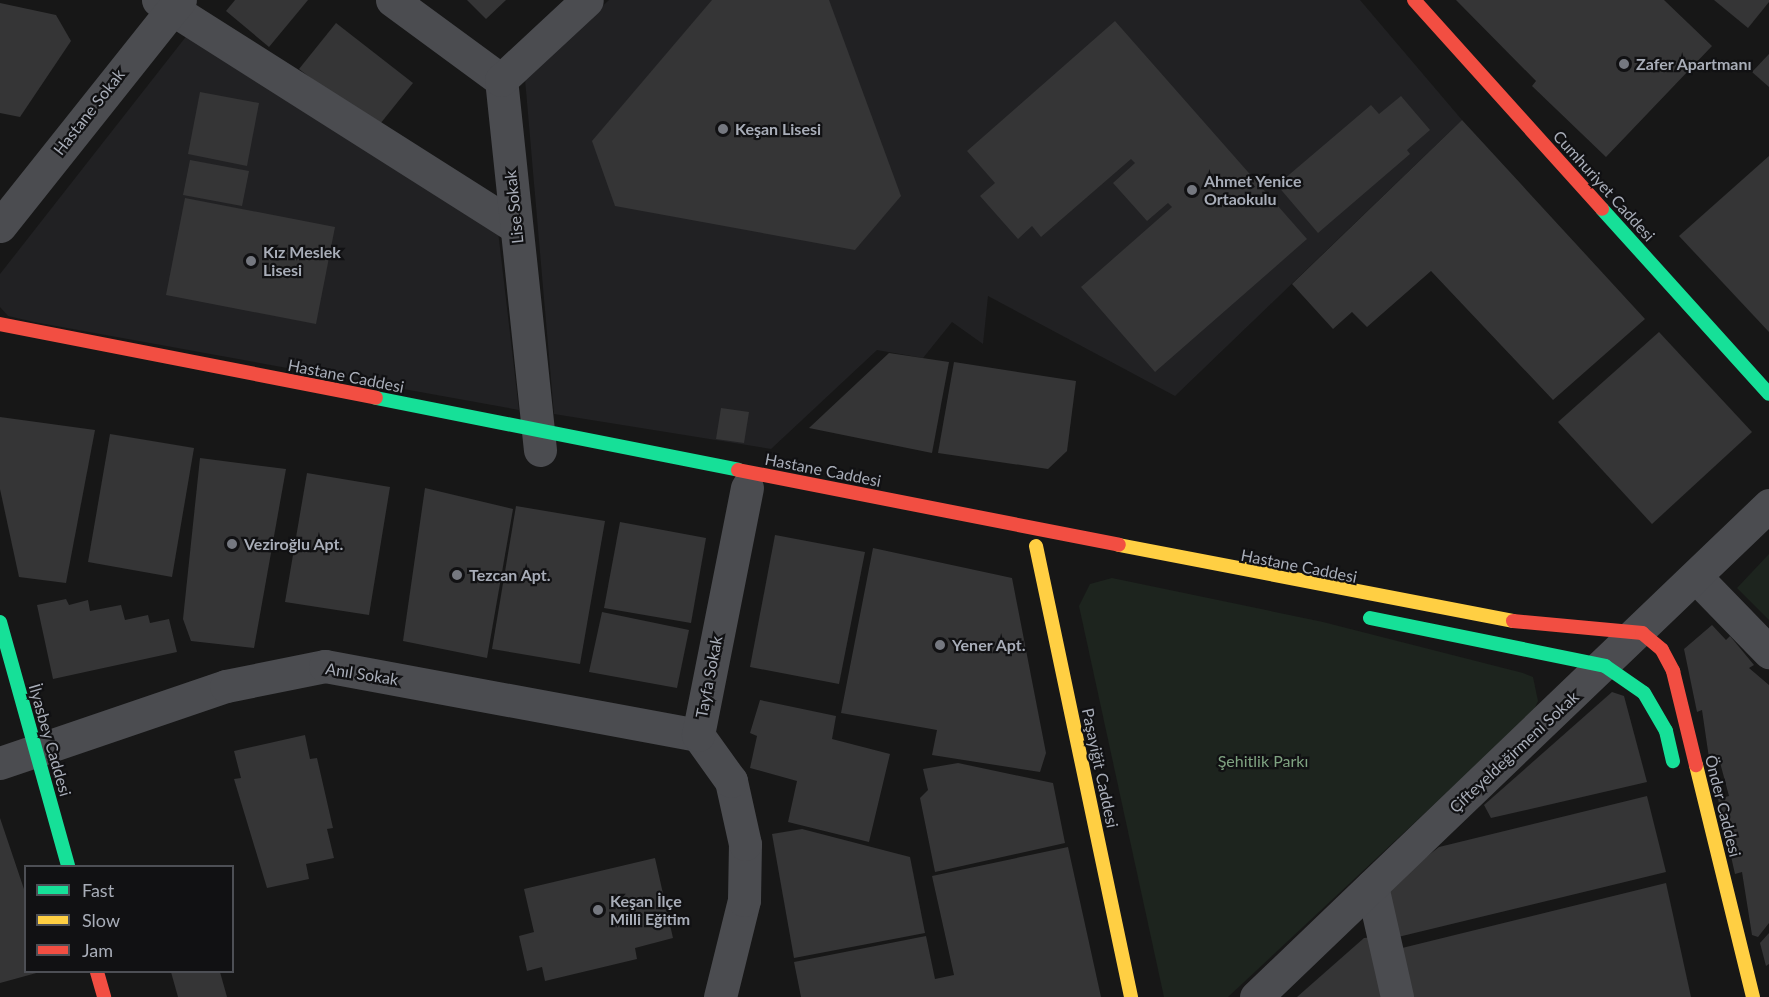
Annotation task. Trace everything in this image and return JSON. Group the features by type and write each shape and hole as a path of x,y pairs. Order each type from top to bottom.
{"main road":[{"name":"Cumhuriyet Caddesi","path":"1414,0 1769,394"},
{"name":"Hastane Caddesi","path":"0,324 539,445 1498,620 1642,633"},
{"name":"Hastane Caddesi","path":"701,480 874,514"},
{"name":"Paşayiğit Caddesi","path":"1059,551 1030,545 1131,997"},
{"path":"1349,614 1605,666 1644,693 1658,713 1676,772"},
{"name":"İlyasbey Caddesi","path":"0,622 67,865"},
{"name":"Önder Caddesi","path":"1642,633 1662,650 1673,671 1753,997"},
{"path":"97,973 104,997"}],"street":[{"path":"392,0 501,80 587,0"},
{"path":"169,3 516,227"},
{"name":"Hastane Sokak","path":"0,226 169,3"},
{"name":"Lise Sokak","path":"501,80 539,445"},
{"name":"Tayfa Sokak","path":"720,997 744,900 745,844 731,781 698,735 747,488"},
{"name":"Çifteyeldeğirmeni Sokak","path":"1256,997 1642,633 1769,505"},
{"path":"1696,577 1769,652"},
{"name":"Anıl Sokak","path":"0,763 37,753 226,686 325,666 698,735"},
{"path":"1372,886 1397,997"}],"shaded area":[{"path":"609,0 1360,0 1462,120 1175,396 988,296 983,344 952,322 923,358 877,350 771,449 554,414 525,79"},
{"path":"188,34 498,231 519,410 34,322 8,316 0,307 0,274"}],"green space":[{"path":"1769,554 1769,620 1737,588"},
{"name":"Şehitlik Parkı","path":"1112,578 1323,622 1523,673 1533,677 1538,701 1533,712 1228,997 1164,997 1079,606 1090,584"}],"building":[{"path":"235,0 308,0 269,47 226,11"},
{"path":"467,0 506,0 486,19"},
{"path":"712,0 829,0 901,196 855,250 615,206 592,141"},
{"name":"Zafer Apartmanı","path":"1456,0 1664,0 1712,46 1606,157 1532,86 1536,81"},
{"path":"1714,0 1769,0 1769,2 1748,28"},
{"path":"0,3 56,15 71,41 20,117 0,113"},
{"name":"Ahmet Yenice Ortaokulu","path":"1115,21 1307,239 1155,372 1081,287 1172,207 1168,203 1147,221 1113,183 1135,163 1131,159 1041,237 1032,226 1018,239 980,196 995,183 967,151"},
{"path":"336,23 413,83 376,129 299,69"},
{"path":"1769,54 1769,87 1752,72"},
{"path":"200,92 259,103 247,166 188,154"},
{"path":"1401,96 1430,130 1407,150 1410,154 1318,233 1277,185 1371,105 1379,114"},
{"path":"1462,120 1645,319 1553,400 1431,271 1367,327 1352,312 1333,329 1292,284"},
{"path":"1769,156 1769,332 1679,236"},
{"path":"190,160 249,171 242,206 183,195"},
{"name":"Kız Meslek Lisesi","path":"185,198 335,227 316,324 166,295"},
{"path":"1659,332 1752,432 1652,524 1558,422"},
{"path":"889,353 949,362 932,453 809,428"},
{"path":"954,362 1076,381 1067,451 1048,469 938,453"},
{"path":"721,408 749,412 744,443 716,439"},
{"path":"0,417 95,430 66,583 19,577 0,489"},
{"path":"110,434 194,448 172,577 88,562"},
{"name":"Veziroğlu Apt.","path":"200,458 286,469 254,648 191,641 183,619"},
{"path":"307,473 390,487 369,615 285,602"},
{"name":"Tezcan Apt.","path":"425,488 513,509 487,658 403,641"},
{"path":"516,506 605,521 580,664 492,649"},
{"path":"620,522 706,538 691,623 604,608"},
{"path":"775,535 865,552 839,684 750,667"},
{"name":"Yener Apt.","path":"873,548 1012,578 1046,753 1040,772 932,755 937,730 841,713"},
{"path":"66,599 69,605 88,600 90,611 121,605 125,620 148,615 150,623 169,619 177,652 53,679 37,605"},
{"path":"602,612 689,630 677,688 589,672"},
{"path":"1712,625 1726,640 1730,636 1754,665 1749,668 1769,685 1769,923 1758,937 1752,935 1742,872 1735,874 1718,799 1729,796 1718,755 1709,758 1702,710 1697,712 1684,649"},
{"path":"1612,692 1624,696 1647,782 1491,818 1484,805"},
{"path":"760,700 836,716 832,739 890,754 869,842 788,822 797,781 750,768 757,736 750,733"},
{"path":"305,735 310,759 317,758 333,828 327,829 334,858 306,864 309,879 267,888 234,779 241,778 234,751"},
{"path":"958,763 1053,783 1065,843 935,872 920,798 928,790 923,769"},
{"path":"1647,796 1666,872 1398,937 1386,888 1439,847"},
{"path":"0,818 24,889 24,973 36,973 0,983"},
{"path":"802,829 910,857 925,933 794,958 772,834"},
{"path":"1068,847 1101,997 801,997 794,962 926,936 935,979 954,975 932,876"},
{"name":"Keşan İlçe Milli Eğitim","path":"655,858 673,938 635,948 637,959 545,981 542,967 527,971 519,936 534,932 524,889"},
{"path":"1666,883 1691,997 1409,997 1398,949"},
{"path":"1769,933 1769,964 1766,966 1760,943"},
{"path":"1374,937 1386,997 1297,997 1364,938"},
{"path":"171,973 220,973 227,997 178,997"}],"traffic: fast":[{"path":"1602,209 1769,394"},
{"path":"376,398 738,470"},
{"path":"1370,618 1605,666 1644,693 1666,731 1673,761"},
{"path":"0,622 68,865"}],"traffic: slow":[{"path":"1119,545 1513,621"},
{"path":"1036,546 1131,997"},
{"path":"1696,765 1753,997"}],"traffic: jam":[{"path":"1414,0 1602,209"},
{"path":"0,324 376,398"},
{"path":"738,470 1119,545"},
{"path":"1513,621 1642,633 1662,650 1673,671 1696,765"},
{"path":"97,973 104,997"}],"place":[{"name":"Zafer Apartmanı","path":"1624,64"},
{"name":"Keşan Lisesi","path":"723,129"},
{"name":"Ahmet Yenice Ortaokulu","path":"1192,190"},
{"name":"Kız Meslek Lisesi","path":"251,261"},
{"name":"Veziroğlu Apt.","path":"232,544"},
{"name":"Tezcan Apt.","path":"457,575"},
{"name":"Yener Apt.","path":"940,645"},
{"name":"Keşan İlçe Milli Eğitim","path":"598,910"}]}
